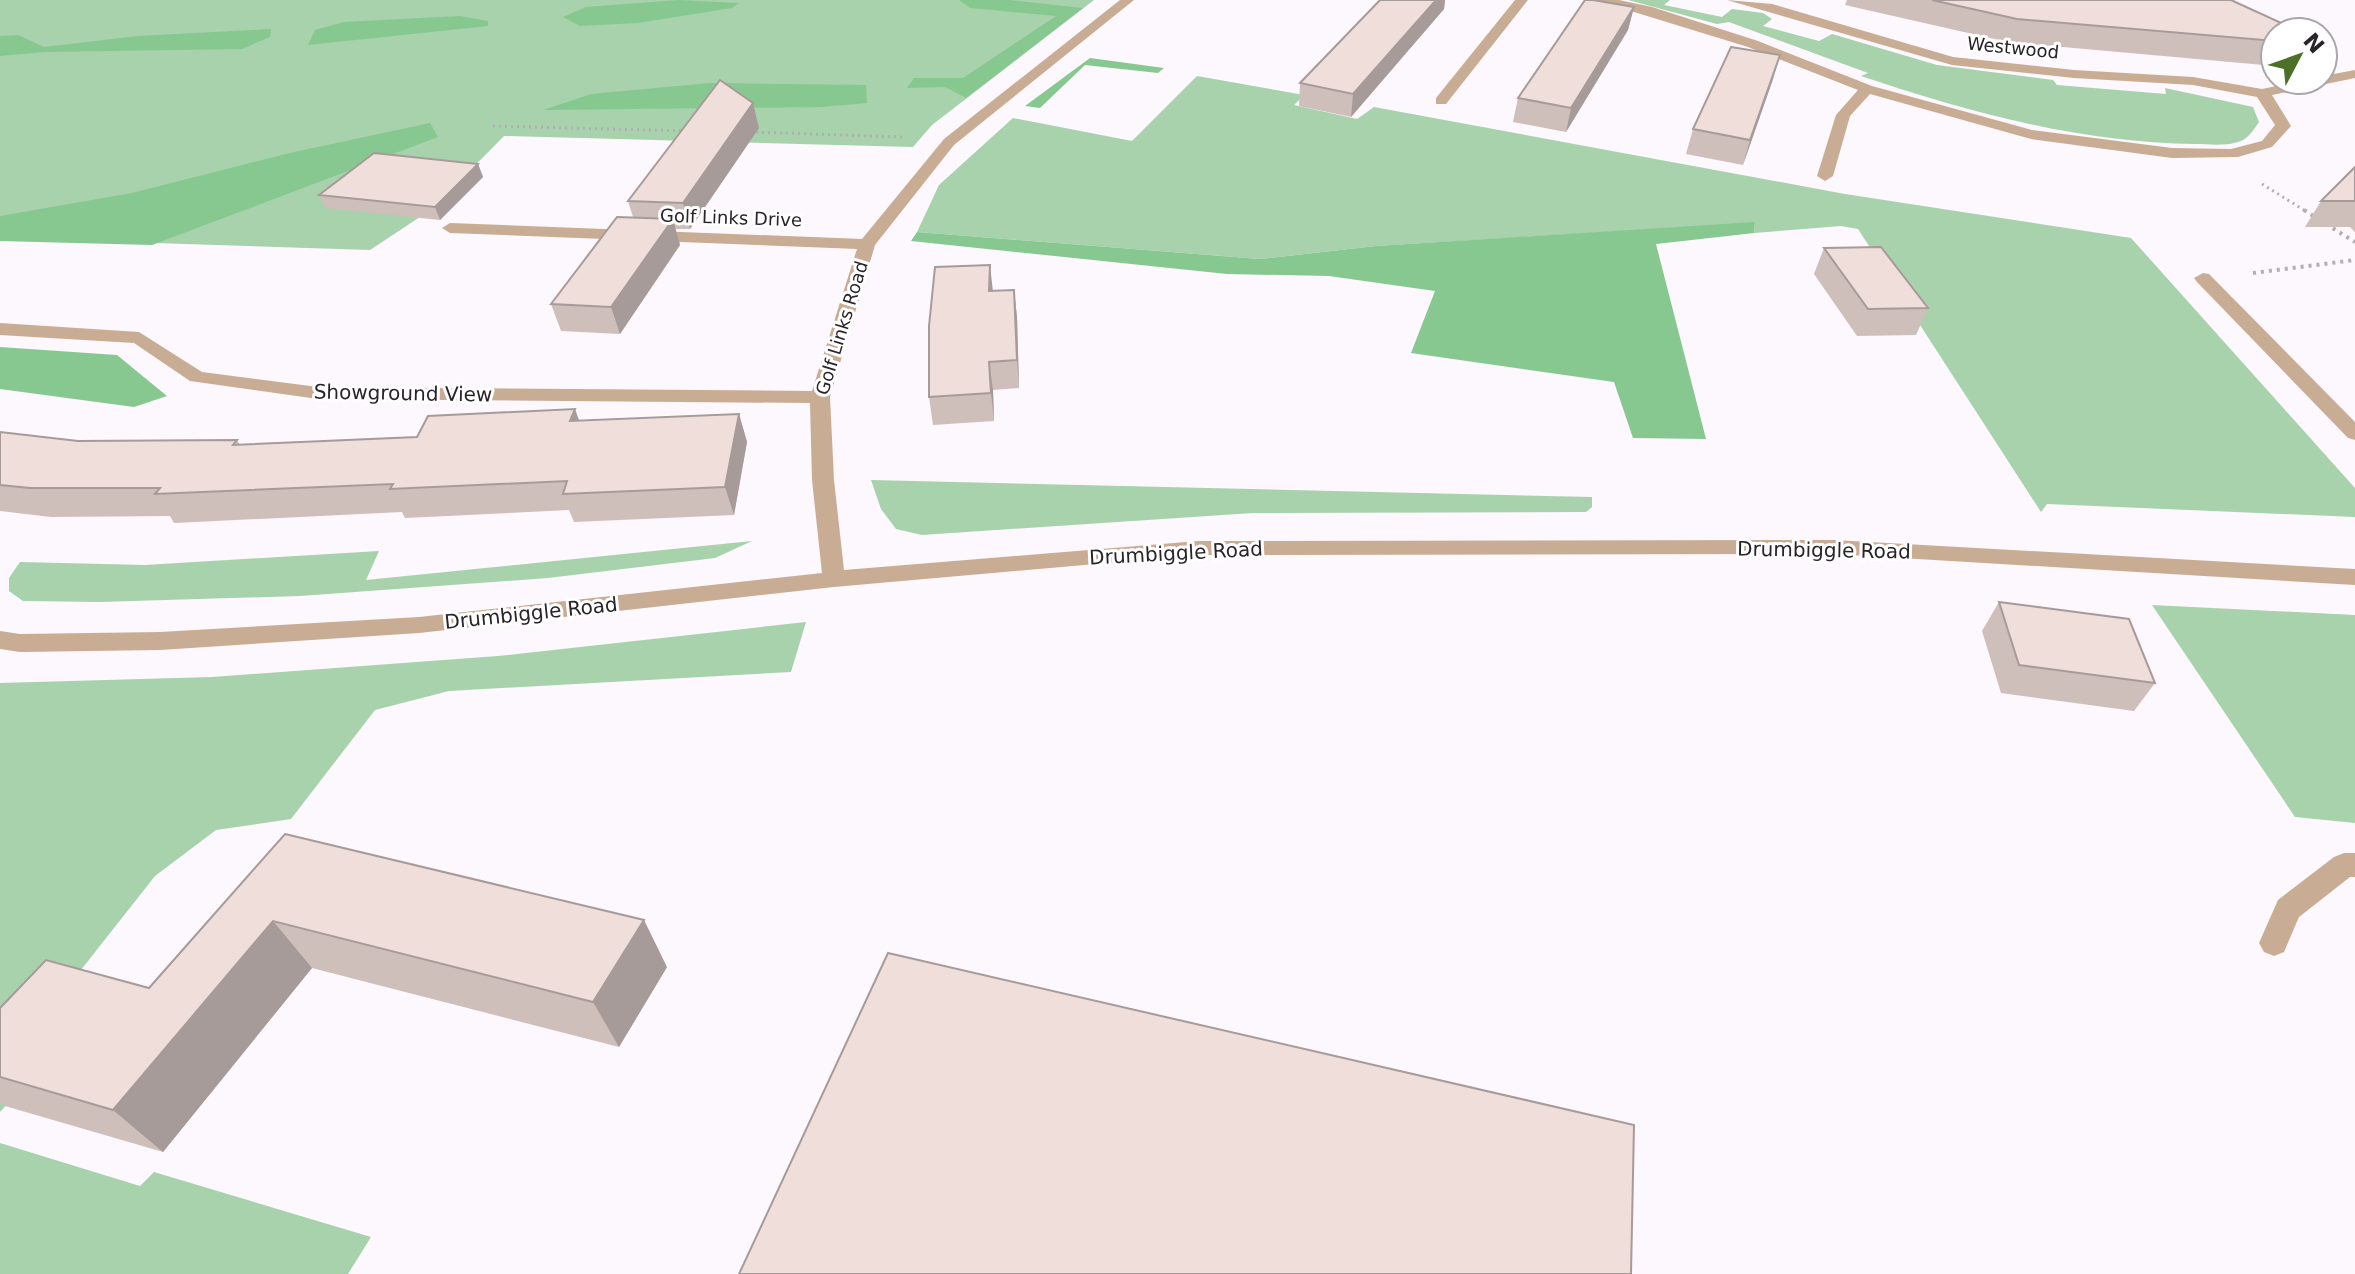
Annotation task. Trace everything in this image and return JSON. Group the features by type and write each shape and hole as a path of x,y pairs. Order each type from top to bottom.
{"street":[{"name":"Golf Links Road","path":"834,579 823,480 820,397 867,244 949,142 1128,0"},
{"path":"1441,101 1522,0"},
{"path":"1601,0 1647,10 1753,44 1867,89 2031,134 2116,148 2232,154 2267,144 2283,126 2276,110 2264,96"},
{"name":"Westwood","path":"1733,0 1772,3 1952,61 2193,81 2259,92"},
{"path":"1825,176 1843,115 1867,89"},
{"name":"Golf Links Drive","path":"450,228 867,244"},
{"path":"2203,278 2355,434"},
{"name":"Showground View","path":"0,329 139,338 197,377 318,393 820,397"},
{"name":"Drumbiggle Road","path":"0,640 20,643 160,641 419,625 834,579 1198,548 1818,547 2355,577"},
{"path":"2274,943 2288,909 2344,865 2355,865"}],"path":[{"path":"493,126 699,131"},
{"path":"747,132 890,135 949,142"},
{"path":"2213,153 2355,242"},
{"path":"2203,278 2355,260"}],"green space":[{"path":"0,0 1094,0 932,125 913,147 504,136 432,209 370,250 0,238"},
{"path":"678,0 739,3 732,8 638,23 580,26 563,17 586,7"},
{"path":"959,0 1009,0 1083,8 966,98 945,87 907,88 914,78 963,78 1056,16 970,8"},
{"path":"1628,0 1670,0 1664,5 1722,17 1732,9 1763,13 1772,19 1763,26 1819,41 1832,34 1937,65 2053,80 2057,85 2166,94 2165,88 2253,107 2259,122 2245,139 2225,144 2152,142 2067,132 1984,113 1861,76 1868,73 1729,22 1717,24"},
{"path":"460,16 488,21 488,26 308,45 315,30 344,22"},
{"path":"271,29 270,37 242,49 45,52 0,56 0,36 18,35 44,47 138,36"},
{"path":"1090,58 1164,68 1158,73 1085,65 1040,108 1025,106"},
{"path":"1197,76 1304,95 1294,105 1357,119 1374,107 1845,194 2131,238 2355,488 2355,517 2047,504 2041,512 1858,229 1841,226 1754,233 1755,223 1376,246 1260,259 917,232 939,185 1013,118 1132,141"},
{"path":"710,83 866,85 867,103 821,107 543,110 591,94"},
{"path":"430,123 438,137 152,245 0,241 0,216 132,193 294,152"},
{"path":"1755,222 1754,233 1656,244 1706,439 1633,438 1614,382 1411,353 1435,291 1329,276 1227,274 911,241 917,232 1260,259 1376,246"},
{"path":"0,347 117,355 167,396 134,407 0,389"},
{"path":"871,480 1592,497 1592,507 1586,512 1253,513 922,535 896,529 881,509"},
{"path":"752,541 715,558 548,578 300,596 23,601 9,591 9,578 20,562 145,565 379,551 366,580"},
{"path":"2152,605 2355,615 2355,823 2295,817"},
{"path":"806,622 791,672 449,691 375,710 291,819 216,830 155,876 62,994 95,1007 0,1112 0,683 212,677 498,656"},
{"path":"0,1143 140,1186 154,1172 371,1237 348,1274 0,1274"}],"building":[{"path":"1380,0 1436,0 1353,94 1300,83"},
{"path":"1585,0 1634,7 1571,108 1518,98"},
{"path":"1932,0 2231,0 2266,16 2259,16 2259,40 2017,19"},
{"path":"1731,47 1780,55 1750,140 1693,129"},
{"path":"720,80 753,103 683,203 628,201"},
{"path":"374,153 478,164 435,207 319,195"},
{"path":"2355,167 2355,201 2321,201"},
{"path":"617,217 673,219 611,307 551,304"},
{"path":"1881,247 1928,308 1868,309 1824,248"},
{"path":"990,265 989,291 1014,290 1017,360 989,362 991,393 929,397 929,326 935,267"},
{"path":"575,409 570,421 739,414 725,487 563,494 567,481 390,489 393,484 155,494 160,488 30,488 0,485 0,432 78,441 237,440 233,445 417,437 428,416"},
{"path":"1999,602 2129,619 2155,683 2019,665"},
{"path":"285,834 644,920 593,1002 273,921 113,1110 0,1077 0,1008 46,960 149,988"},
{"path":"888,953 1634,1125 1631,1274 739,1274"}]}
